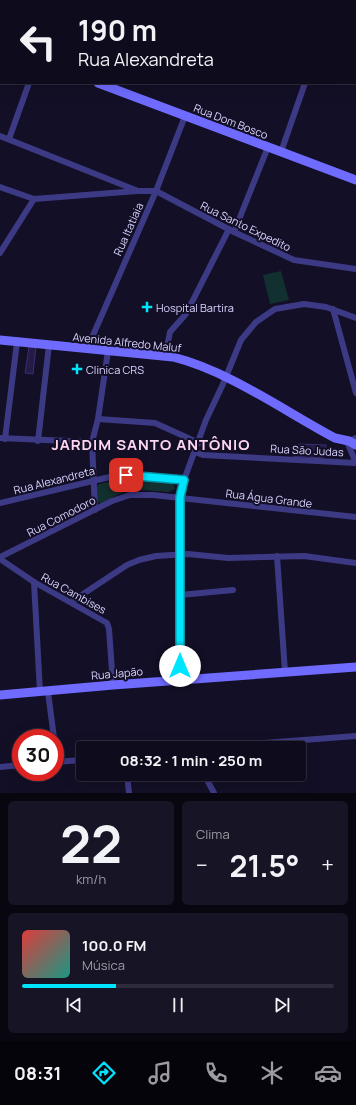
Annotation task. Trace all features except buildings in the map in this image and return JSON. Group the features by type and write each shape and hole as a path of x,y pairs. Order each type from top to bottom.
{"street":[{"path":"9,139 29,84"},
{"name":"Rua Dom Bosco","path":"101,84 356,180"},
{"path":"281,152 305,84"},
{"name":"Rua Itatiaia","path":"87,349 156,192 185,116"},
{"path":"0,136 138,191"},
{"path":"166,357 170,332 186,314 231,230 268,148"},
{"path":"0,187 34,199 138,191 156,192"},
{"name":"Rua Santo Expedito","path":"156,192 294,260 356,269"},
{"path":"0,253 34,199"},
{"path":"180,681 180,497 184,480 199,443 206,420 245,333 265,314 275,309 295,304 312,304 356,318"},
{"path":"332,310 356,393"},
{"name":"Avenida Alfredo Maluf","path":"0,340 166,357 197,363 308,422 317,424 352,441"},
{"path":"17,342 3,439 92,442"},
{"path":"38,441 49,345"},
{"path":"95,510 92,442 98,419 108,351"},
{"path":"98,419 154,423 199,443"},
{"path":"352,441 351,453 356,463"},
{"name":"Rua São Judas","path":"195,452 203,455 356,463"},
{"name":"Rua Alexandreta","path":"0,503 93,480 126,475 184,480"},
{"name":"Rua Comodoro","path":"0,558 112,501 130,495 180,497"},
{"name":"Rua Água Grande","path":"180,497 277,510 356,517"},
{"path":"71,602 127,565 139,560 156,556 181,554 228,558 304,556 356,563"},
{"path":"277,556 285,672"},
{"name":"Rua Cambises","path":"0,558 34,582 71,602 108,625 113,685"},
{"path":"34,582 44,692 52,729"},
{"path":"180,595 233,590"},
{"name":"Rua Japão","path":"0,695 356,667"},
{"path":"290,741 356,736"},
{"path":"64,761 76,761"},
{"path":"0,767 12,766"},
{"path":"128,781 129,793"},
{"path":"208,781 214,793"}],"green space":[{"path":"281,271 289,300 270,304 263,275"},
{"path":"127,478 166,481 173,484 175,489 168,492 130,489 101,503 97,502 96,487 99,484"}],"place":[{"name":"Hospital Bartira","path":"147,307"},
{"name":"Clinica CRS","path":"77,369"}],"district":[{"name":"JARDIM SANTO ANTÔNIO","path":"151,444"}],"route":[{"path":"126,475 184,480 180,497 180,666"}]}
